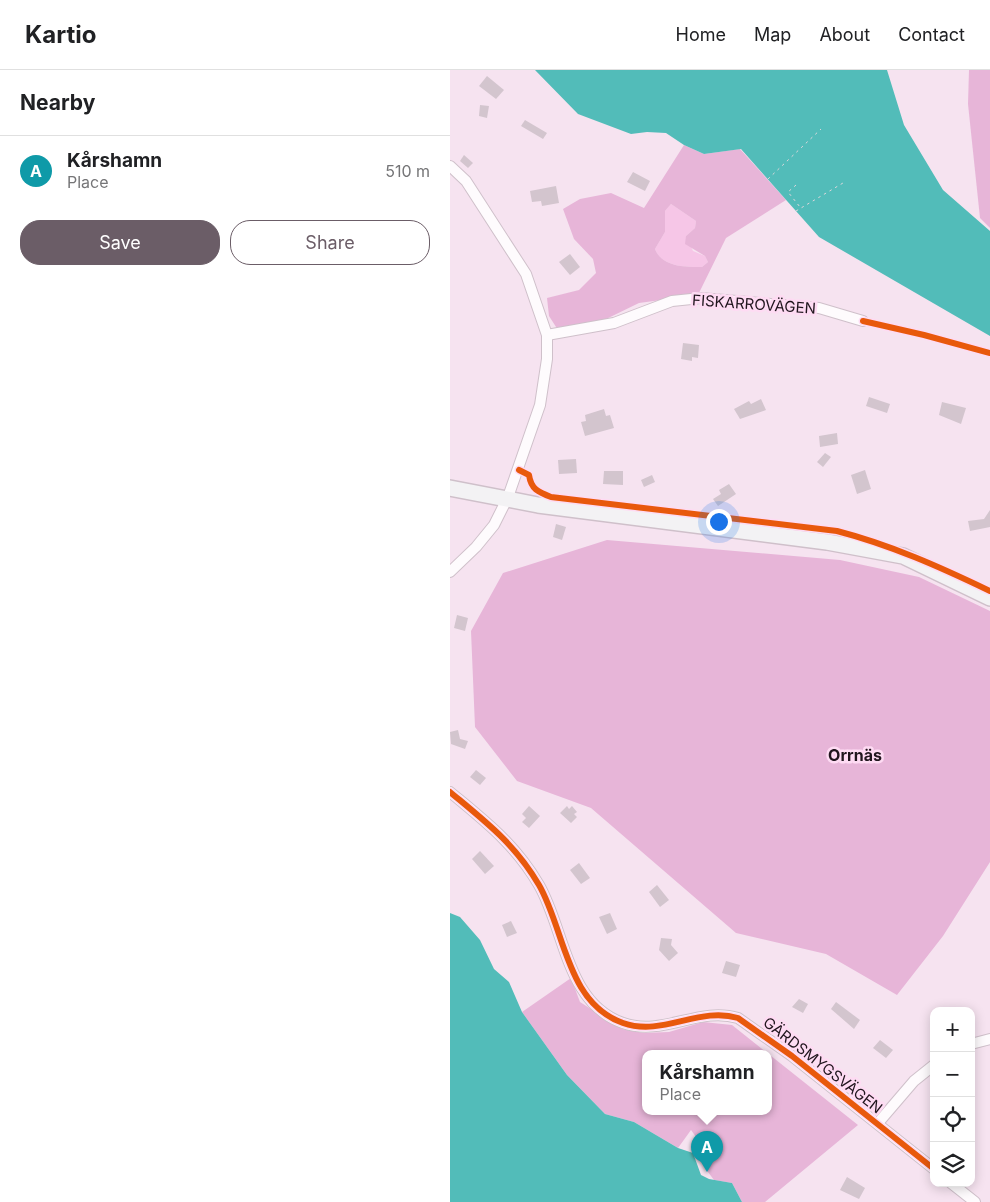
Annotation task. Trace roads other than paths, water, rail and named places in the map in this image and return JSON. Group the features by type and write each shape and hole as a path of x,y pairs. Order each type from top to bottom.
{"main road":[{"path":"450,488 508,497 538,505 827,542 903,556 990,598"}],"street":[{"path":"450,166 466,181 526,274 547,334 547,359 540,405 508,497 494,525 476,547 450,572"},
{"name":"FISKARROVÄGEN","path":"547,334 614,323 672,300 702,298 819,308 863,322"},
{"name":"GÄRDSMYGSVÄGEN","path":"450,792 503,836 513,848 539,885 548,903 584,995 607,1015 621,1023 648,1028 675,1024 708,1015 729,1015 738,1018 771,1040 930,1166"},
{"path":"975,1043 990,1039"},
{"path":"878,1123 914,1081 930,1068"},
{"path":"956,1187 975,1202"}],"water":[{"path":"535,70 887,70 904,125 943,190 990,231 990,336 819,237 741,149 704,154 684,145 666,133 647,132 631,134 578,114"},
{"path":"450,913 460,917 480,940 494,969 509,982 522,1012 567,1075 605,1114 634,1122 678,1148 693,1153 701,1175 709,1179 732,1183 742,1202 450,1202"}],"place":[{"name":"Kårshamn","path":"707,1172"}],"district":[{"name":"Orrnäs","path":"855,755"}]}
